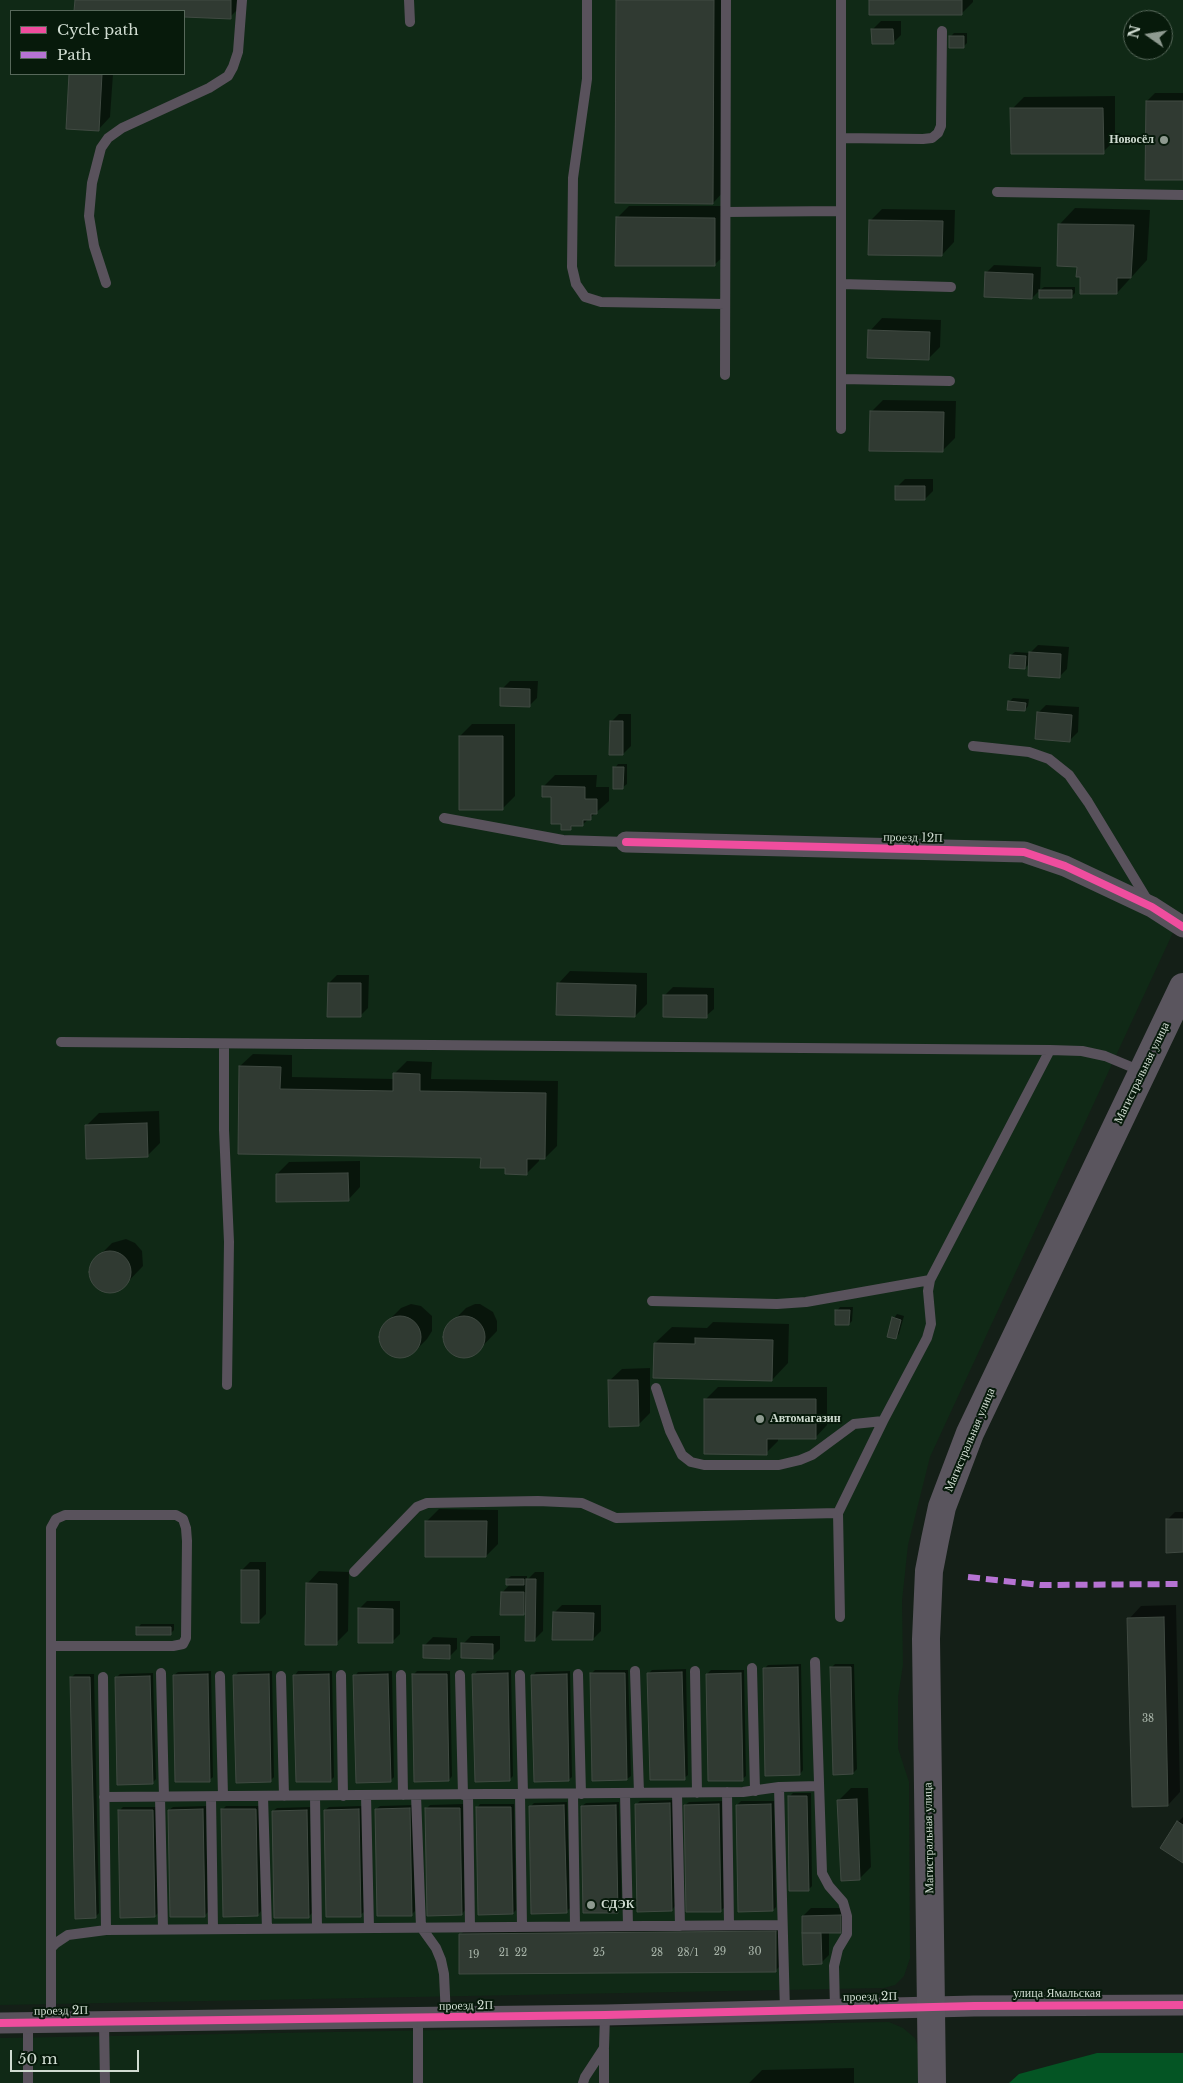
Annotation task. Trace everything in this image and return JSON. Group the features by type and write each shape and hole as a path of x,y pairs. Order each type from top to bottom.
{"main road":[{"name":"Магистральная улица","path":"932,2083 926,1639 929,1571 942,1507 970,1433 1183,987"}],"street":[{"name":"проезд 12П","path":"626,842 1024,852 1052,860 1152,907 1183,926"},
{"name":"улица Ямальская","path":"932,2007 1183,2005"},
{"name":"проезд 2П","path":"0,2023 605,2015 932,2007"}],"lane":[{"path":"106,283 94,246 89,216 92,183 101,148 108,138 122,128 209,88 228,76 234,67 238,52 242,0"},
{"path":"409,0 410,22"},
{"path":"587,0 587,79 573,178 572,267 576,284 585,297 601,302 725,304"},
{"path":"726,0 726,375"},
{"path":"841,0 841,429"},
{"path":"841,138 923,139 932,138 938,132 941,126 942,31"},
{"path":"997,192 1183,195"},
{"path":"726,212 841,211"},
{"path":"841,284 951,287"},
{"path":"841,379 950,381"},
{"path":"973,746 1029,752 1049,759 1069,775 1088,802 1152,907"},
{"path":"444,818 563,840 626,842"},
{"path":"61,1042 1050,1050 1105,1056 1142,1071"},
{"path":"224,1044 224,1130 229,1242 227,1385"},
{"path":"840,1617 838,1513 883,1421 928,1338 931,1324 928,1291 930,1280 1050,1050"},
{"path":"652,1301 777,1304 806,1302 930,1280"},
{"path":"656,1388 670,1431 682,1455 691,1462 704,1465 779,1465 800,1460 812,1455 854,1424 883,1421"},
{"path":"354,1572 417,1507 427,1503 538,1501 582,1503 616,1518 838,1513"},
{"path":"51,1646 173,1646 183,1644 186,1638 186,1528 183,1519 176,1515 66,1515 56,1519 51,1528 51,1646 51,2022"},
{"path":"816,1662 822,1873 829,1886 843,1902 847,1916 847,1934 838,1949 834,1966 835,2009"},
{"path":"752,1668 755,1790"},
{"path":"695,1670 697,1793"},
{"path":"635,1671 639,1793"},
{"path":"161,1673 163,1930"},
{"path":"575,1926 578,1674"},
{"path":"341,1675 342,1796"},
{"path":"401,1675 403,1795"},
{"path":"460,1675 470,1927"},
{"path":"520,1675 522,1927"},
{"path":"220,1676 223,1796"},
{"path":"281,1676 284,1796"},
{"path":"103,1677 106,1930"},
{"path":"104,1797 697,1793 819,1786"},
{"path":"779,1787 785,2011"},
{"path":"727,1792 730,1926"},
{"path":"625,1793 628,1926"},
{"path":"677,1793 680,1926"},
{"path":"366,1795 369,1928"},
{"path":"416,1795 421,1927 436,1948 441,1960 444,1974 446,2017"},
{"path":"211,1796 213,1929"},
{"path":"263,1796 266,1929"},
{"path":"314,1796 317,1928"},
{"path":"51,1948 56,1942 68,1935 106,1930 782,1925"},
{"path":"604,2083 605,2015"},
{"path":"418,2018 418,2083"},
{"path":"104,2021 105,2083"},
{"path":"28,2022 28,2083"},
{"path":"583,2083 584,2077 604,2048"}],"shaded area":[{"path":"0,0 1183,0 1183,911 930,1457 908,1545 902,1601 903,1665 898,1697 898,1748 909,1782 910,1958 904,1976 895,1985 884,1988 0,2005"},
{"path":"889,2022 903,2028 915,2038 919,2050 919,2083 0,2083 0,2038"}],"green space":[{"path":"1097,2053 1183,2053 1183,2083 1009,2083 1019,2074"}],"building":[{"path":"75,0 231,0 231,19 185,17 185,10 74,10"},
{"path":"616,0 714,0 713,204 615,203"},
{"path":"869,0 962,0 962,15 869,15"},
{"path":"871,29 893,29 894,44 872,44"},
{"path":"949,36 964,36 964,48 949,48"},
{"path":"69,75 102,75 99,131 66,129"},
{"name":"Новосёл","path":"1146,101 1183,101 1183,180 1145,180"},
{"path":"1010,108 1103,108 1104,154 1011,154"},
{"path":"616,217 715,218 715,266 615,266"},
{"path":"869,220 943,221 942,256 868,255"},
{"path":"1058,224 1134,225 1131,278 1117,278 1117,294 1080,294 1080,277 1076,277 1077,267 1057,266"},
{"path":"985,272 1033,274 1032,299 984,297"},
{"path":"1039,290 1072,290 1072,298 1039,298"},
{"path":"868,330 930,332 929,360 867,358"},
{"path":"870,411 944,412 943,452 869,451"},
{"path":"895,486 925,486 925,500 895,500"},
{"path":"1029,652 1061,654 1060,678 1028,676"},
{"path":"1010,655 1026,656 1025,669 1009,668"},
{"path":"500,688 530,689 530,707 500,706"},
{"path":"1008,701 1026,703 1025,711 1007,710"},
{"path":"1037,712 1072,715 1070,742 1035,739"},
{"path":"610,721 623,721 623,755 609,755"},
{"path":"459,736 503,736 503,810 459,810"},
{"path":"613,767 624,767 623,789 613,789"},
{"path":"542,786 585,787 585,799 597,799 597,814 591,814 591,820 583,820 583,826 571,826 571,830 561,830 561,824 551,824 551,797 542,797"},
{"path":"328,983 361,983 361,1017 327,1017"},
{"path":"557,983 636,985 635,1017 556,1015"},
{"path":"663,995 707,995 707,1018 663,1017"},
{"path":"239,1066 281,1067 280,1089 393,1091 393,1073 398,1073 420,1074 420,1091 546,1093 545,1159 527,1159 527,1175 505,1174 505,1168 480,1168 481,1158 238,1154"},
{"path":"147,1123 148,1157 86,1159 85,1125"},
{"path":"348,1173 349,1201 276,1202 276,1174"},
{"path":"114,1251 122,1254 128,1260 131,1272 128,1284 122,1290 106,1293 98,1290 92,1284 89,1268 92,1260 98,1254"},
{"path":"835,1310 850,1310 849,1325 835,1325"},
{"path":"404,1316 412,1319 418,1325 421,1337 418,1349 412,1355 396,1358 388,1355 382,1349 379,1333 382,1325 388,1319"},
{"path":"468,1316 476,1319 482,1325 485,1337 482,1349 476,1355 460,1358 452,1355 446,1349 443,1333 446,1325 452,1319"},
{"path":"892,1317 901,1320 896,1339 887,1337"},
{"path":"695,1338 773,1340 772,1381 653,1378 654,1343 695,1344"},
{"path":"608,1380 638,1380 639,1426 609,1427"},
{"name":"Автомагазин","path":"704,1399 816,1399 816,1439 767,1439 767,1455 704,1454"},
{"path":"1166,1519 1183,1519 1183,1552 1166,1553"},
{"path":"425,1521 487,1521 486,1557 425,1557"},
{"path":"241,1570 259,1570 259,1623 241,1623"},
{"path":"506,1579 524,1579 524,1585 506,1585"},
{"path":"526,1579 536,1579 535,1641 525,1641"},
{"path":"306,1583 337,1584 337,1645 305,1645"},
{"path":"501,1592 524,1592 524,1615 500,1615"},
{"path":"358,1608 393,1609 393,1643 358,1643"},
{"path":"553,1612 594,1613 593,1640 552,1640"},
{"path":"1164,1617 1168,1806 1132,1807 1127,1618"},
{"path":"136,1627 171,1627 171,1635 136,1635"},
{"path":"461,1643 493,1644 493,1659 461,1658"},
{"path":"423,1645 450,1645 450,1659 423,1658"},
{"path":"798,1667 800,1775 765,1776 763,1668"},
{"path":"830,1667 851,1667 853,1774 833,1775"},
{"path":"682,1672 685,1780 650,1780 647,1673"},
{"path":"508,1673 510,1781 475,1782 472,1674"},
{"path":"590,1673 625,1673 627,1780 592,1781"},
{"path":"741,1673 743,1781 708,1781 706,1674"},
{"path":"208,1674 210,1782 175,1782 173,1675"},
{"path":"269,1674 271,1782 236,1783 233,1675"},
{"path":"329,1674 331,1782 296,1782 293,1675"},
{"path":"388,1674 391,1782 356,1783 353,1675"},
{"path":"412,1674 447,1674 449,1781 414,1782"},
{"path":"567,1674 569,1781 534,1782 531,1675"},
{"path":"150,1676 153,1784 117,1785 115,1677"},
{"path":"70,1677 90,1677 96,1918 75,1919"},
{"path":"788,1796 807,1796 809,1891 789,1891"},
{"path":"857,1799 860,1880 841,1881 837,1800"},
{"path":"670,1803 672,1911 637,1912 635,1804"},
{"path":"719,1804 721,1912 686,1912 684,1805"},
{"path":"771,1804 773,1911 738,1912 736,1805"},
{"path":"564,1805 567,1913 531,1914 529,1806"},
{"path":"616,1805 618,1913 583,1913 581,1806"},
{"path":"476,1807 511,1807 513,1914 478,1915"},
{"path":"410,1808 412,1916 377,1916 375,1809"},
{"path":"425,1808 460,1808 462,1915 427,1916"},
{"path":"203,1809 205,1917 170,1917 168,1810"},
{"path":"221,1809 256,1809 258,1916 223,1917"},
{"path":"359,1809 361,1917 326,1917 324,1810"},
{"path":"118,1810 153,1810 155,1917 120,1918"},
{"path":"307,1810 309,1918 274,1918 272,1811"},
{"path":"1177,1821 1183,1825 1183,1863 1160,1848"},
{"path":"841,1915 841,1933 802,1933 802,1916"},
{"path":"776,1931 776,1972 459,1974 459,1934"},
{"path":"802,1933 821,1933 822,1964 803,1965"}],"marked path":[{"path":"968,1577 1040,1585 1183,1584"}],"cycle path":[{"path":"626,842 1024,852 1065,866 1152,907 1183,927"},
{"path":"0,2023 605,2015 974,2006 1183,2005"}],"place":[{"name":"Новосёл","path":"1164,140"},
{"name":"Автомагазин","path":"760,1419"},
{"name":"СДЭК","path":"591,1905"}]}
